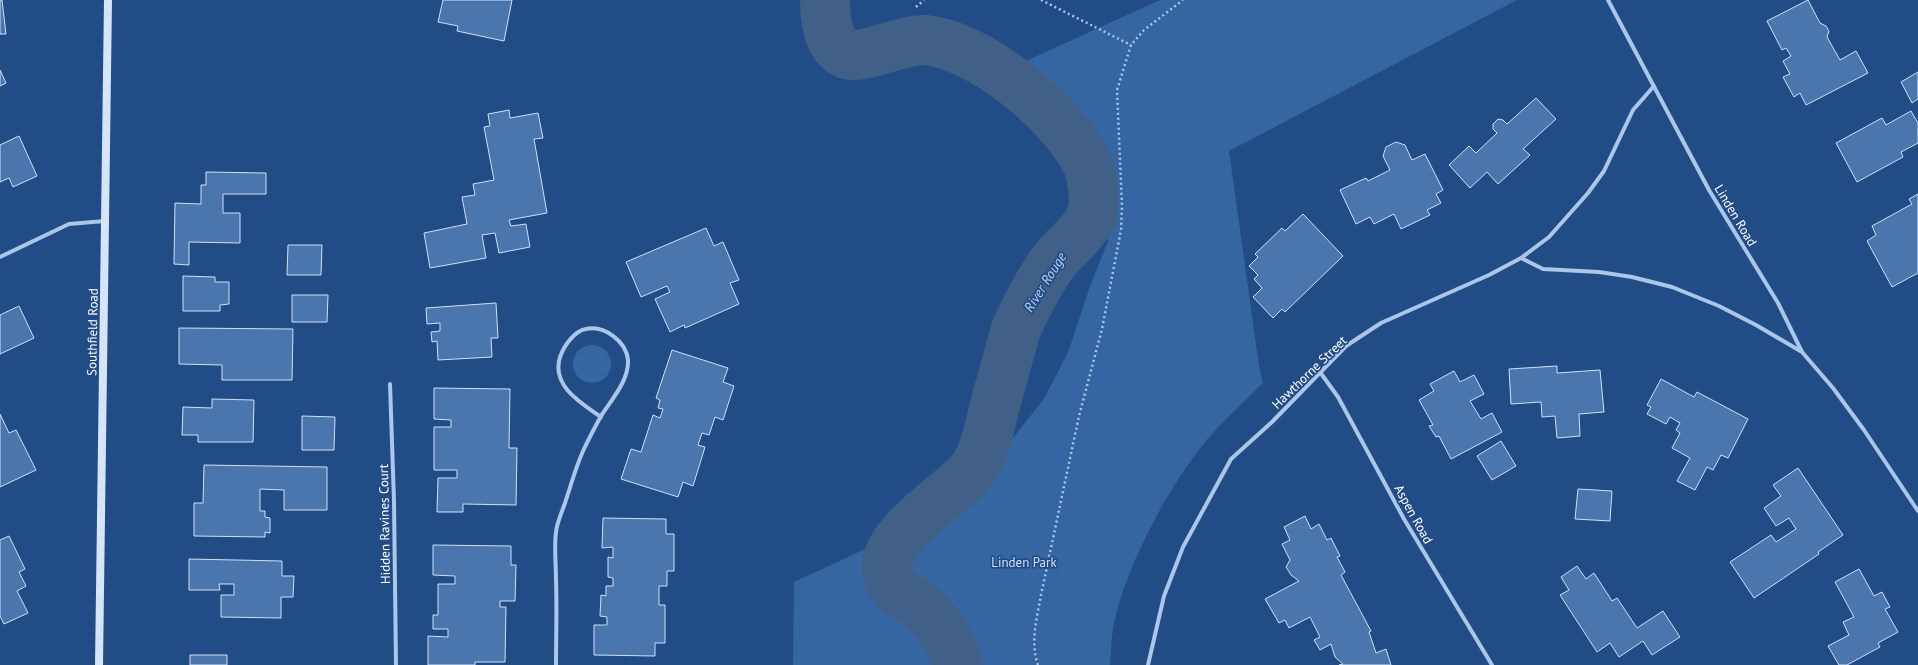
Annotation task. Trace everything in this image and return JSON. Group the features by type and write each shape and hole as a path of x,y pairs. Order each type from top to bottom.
{"main road":[{"name":"Southfield Road","path":"99,665 108,0"}],"street":[{"name":"Linden Road","path":"1608,0 1709,190 1778,303 1802,352 1864,430 1918,511"},
{"name":"Hawthorne Street","path":"1148,665 1164,596 1183,547 1231,459 1272,422 1346,346 1381,323 1489,275 1521,258 1549,237 1588,193 1604,170 1633,110 1654,86"},
{"path":"0,257 69,224 105,221"},
{"name":"Linden Road","path":"1521,258 1542,269 1599,272 1672,287 1719,306 1756,325 1802,352"},
{"path":"556,665 556,531 583,450 601,417 619,390 625,377 628,360 625,350 617,339 608,333 599,330 586,329 574,336 563,348 559,360 560,374 563,385 576,400 601,417"},
{"name":"Aspen Road","path":"1320,372 1338,397 1404,519 1492,665"},
{"name":"Hidden Ravines Court","path":"390,384 394,501 396,665"}],"path":[{"path":"916,7 924,0"},
{"path":"1041,0 1131,45"},
{"path":"1038,665 1035,641 1040,602 1079,416 1102,329 1121,230 1122,198 1117,90 1131,45 1144,30 1183,0"}],"green space":[{"name":"Linden Park","path":"1160,0 1517,0 1229,151 1259,366 1263,383 1224,421 1202,446 1188,464 1161,509 1136,558 1118,607 1112,633 1110,665 793,665 794,582 906,530 949,491 1004,449 1044,399 1069,350 1089,289 1108,241 1099,199 1079,154 1055,117 1030,92 993,76"},
{"path":"588,345 596,345 608,354 611,364 608,374 602,380 596,383 588,383 576,374 573,368 573,360 582,348"}],"building":[{"path":"0,0 2,0 6,34 0,34"},
{"path":"443,0 512,0 504,41 457,31 458,26 438,22"},
{"path":"1808,0 1820,23 1826,26 1829,31 1827,37 1840,60 1856,51 1868,73 1806,105 1800,93 1794,97 1783,77 1790,74 1783,61 1791,56 1786,48 1782,50 1767,21"},
{"path":"0,70 6,83 0,86"},
{"path":"1918,72 1918,99 1912,103 1901,82"},
{"path":"1536,98 1556,119 1523,149 1530,155 1498,184 1487,172 1470,188 1449,165 1469,146 1476,153 1497,133 1493,129 1493,124 1498,119 1503,120 1507,124"},
{"path":"509,110 510,118 538,113 543,138 534,139 547,213 509,220 511,226 526,224 530,247 499,253 495,233 482,235 486,258 430,268 424,233 467,224 462,197 475,195 473,184 494,180 484,127 490,126 488,114"},
{"path":"1911,111 1918,123 1918,143 1901,152 1903,157 1857,182 1836,143 1882,118 1886,125"},
{"path":"19,136 37,176 13,187 9,178 0,182 0,145"},
{"path":"1396,142 1405,145 1412,160 1425,154 1443,190 1436,194 1441,203 1427,210 1430,215 1401,229 1394,214 1374,224 1370,217 1356,224 1340,190 1366,178 1368,181 1390,170 1383,156 1386,147"},
{"path":"206,172 266,173 266,194 223,194 223,213 240,213 240,243 189,242 189,265 174,264 175,203 201,204 201,185 206,185"},
{"path":"1918,194 1918,273 1892,287 1867,241 1876,235 1872,226 1912,204 1909,199"},
{"path":"1303,214 1343,256 1285,312 1282,309 1273,318 1253,297 1262,288 1254,279 1258,275 1249,266 1258,257 1255,254 1282,228 1285,231"},
{"path":"706,228 714,246 723,242 739,280 730,283 739,304 685,328 684,325 670,332 655,299 670,292 667,286 641,297 626,262"},
{"path":"288,245 322,245 321,275 287,275"},
{"path":"183,276 215,277 215,282 229,282 229,304 220,305 220,311 183,311"},
{"path":"292,295 328,295 327,322 292,322"},
{"path":"496,303 498,338 491,338 492,357 438,360 437,341 432,342 431,332 440,331 440,323 427,324 426,308"},
{"path":"19,306 34,338 0,354 0,315"},
{"path":"179,328 293,329 292,380 222,380 222,365 179,364"},
{"path":"672,350 728,368 723,382 734,386 723,420 715,417 709,435 702,433 698,445 705,447 693,486 683,482 678,497 621,479 631,449 641,452 653,415 660,418 663,409 658,408 660,400 656,398"},
{"path":"1557,366 1557,373 1600,370 1604,412 1579,414 1580,436 1557,438 1555,416 1542,417 1541,402 1511,404 1509,369"},
{"path":"1454,371 1460,382 1474,375 1484,394 1470,401 1481,419 1492,413 1502,432 1451,459 1439,436 1436,437 1429,426 1433,425 1419,400 1434,391 1430,384"},
{"path":"1661,379 1694,397 1697,392 1748,419 1728,458 1721,455 1713,470 1707,467 1695,490 1677,481 1690,458 1672,448 1680,433 1676,430 1680,423 1670,417 1666,424 1647,414 1651,407 1647,405"},
{"path":"434,388 510,389 509,448 517,448 516,505 463,504 463,512 437,512 438,478 457,478 457,470 434,470 434,427 451,427 451,420 434,419"},
{"path":"212,399 254,400 253,442 198,442 198,435 182,435 183,407 212,408"},
{"path":"0,414 9,433 16,430 36,470 0,487"},
{"path":"302,416 335,417 334,450 302,450"},
{"path":"1501,441 1516,466 1492,480 1477,456"},
{"path":"204,465 327,467 327,510 284,510 284,490 260,489 260,511 265,511 265,517 270,518 270,533 265,532 265,537 194,536 194,503 203,503"},
{"path":"1798,468 1843,535 1818,552 1819,554 1754,598 1730,562 1771,535 1776,542 1796,529 1789,518 1776,526 1764,508 1781,496 1773,485"},
{"path":"1578,489 1612,491 1610,521 1575,519"},
{"path":"1305,516 1311,529 1319,524 1327,540 1331,538 1340,556 1337,557 1345,572 1341,575 1371,631 1369,632 1376,653 1386,649 1391,665 1339,665 1343,664 1335,657 1331,644 1320,650 1314,640 1320,637 1310,617 1289,628 1285,620 1279,623 1265,599 1299,581 1291,575 1286,567 1290,560 1282,544 1290,540 1284,527"},
{"path":"603,518 666,519 666,534 674,534 674,571 667,571 667,586 659,586 659,605 665,605 665,643 655,643 655,656 594,655 594,625 607,625 607,617 600,616 601,595 606,596 606,586 613,586 613,578 608,577 608,557 613,558 613,547 602,548"},
{"path":"9,536 25,569 19,572 26,586 17,591 28,613 4,624 0,616 0,540"},
{"path":"433,545 511,546 511,565 516,565 515,601 500,601 500,607 506,607 505,662 475,662 475,665 428,665 428,636 448,637 448,629 433,629 433,615 438,615 438,584 455,584 455,576 433,575"},
{"path":"189,559 282,561 282,576 294,576 293,597 281,597 281,618 221,617 221,595 234,595 234,584 219,584 220,590 189,590"},
{"path":"1577,566 1586,579 1594,573 1612,601 1617,598 1637,628 1663,611 1680,637 1652,655 1643,641 1619,657 1610,643 1597,652 1560,595 1569,590 1561,577"},
{"path":"1859,569 1874,596 1882,592 1890,607 1885,609 1898,632 1878,643 1880,647 1847,665 1839,665 1828,646 1849,635 1843,622 1854,617 1835,582"},
{"path":"190,655 227,655 227,665 190,665"}],"waterway":[{"name":"River Rouge","path":"825,0 828,30 831,38 840,50 846,54 862,54 925,40 947,45 971,54 995,68 1040,104 1059,124 1075,144 1087,163 1092,179 1094,203 1091,216 1083,230 1059,255 1049,268 1016,329 986,442 979,460 974,468 958,485 930,507 903,533 893,547 888,561 888,575 890,581 897,590 916,603 934,620 948,640 958,665"}]}
